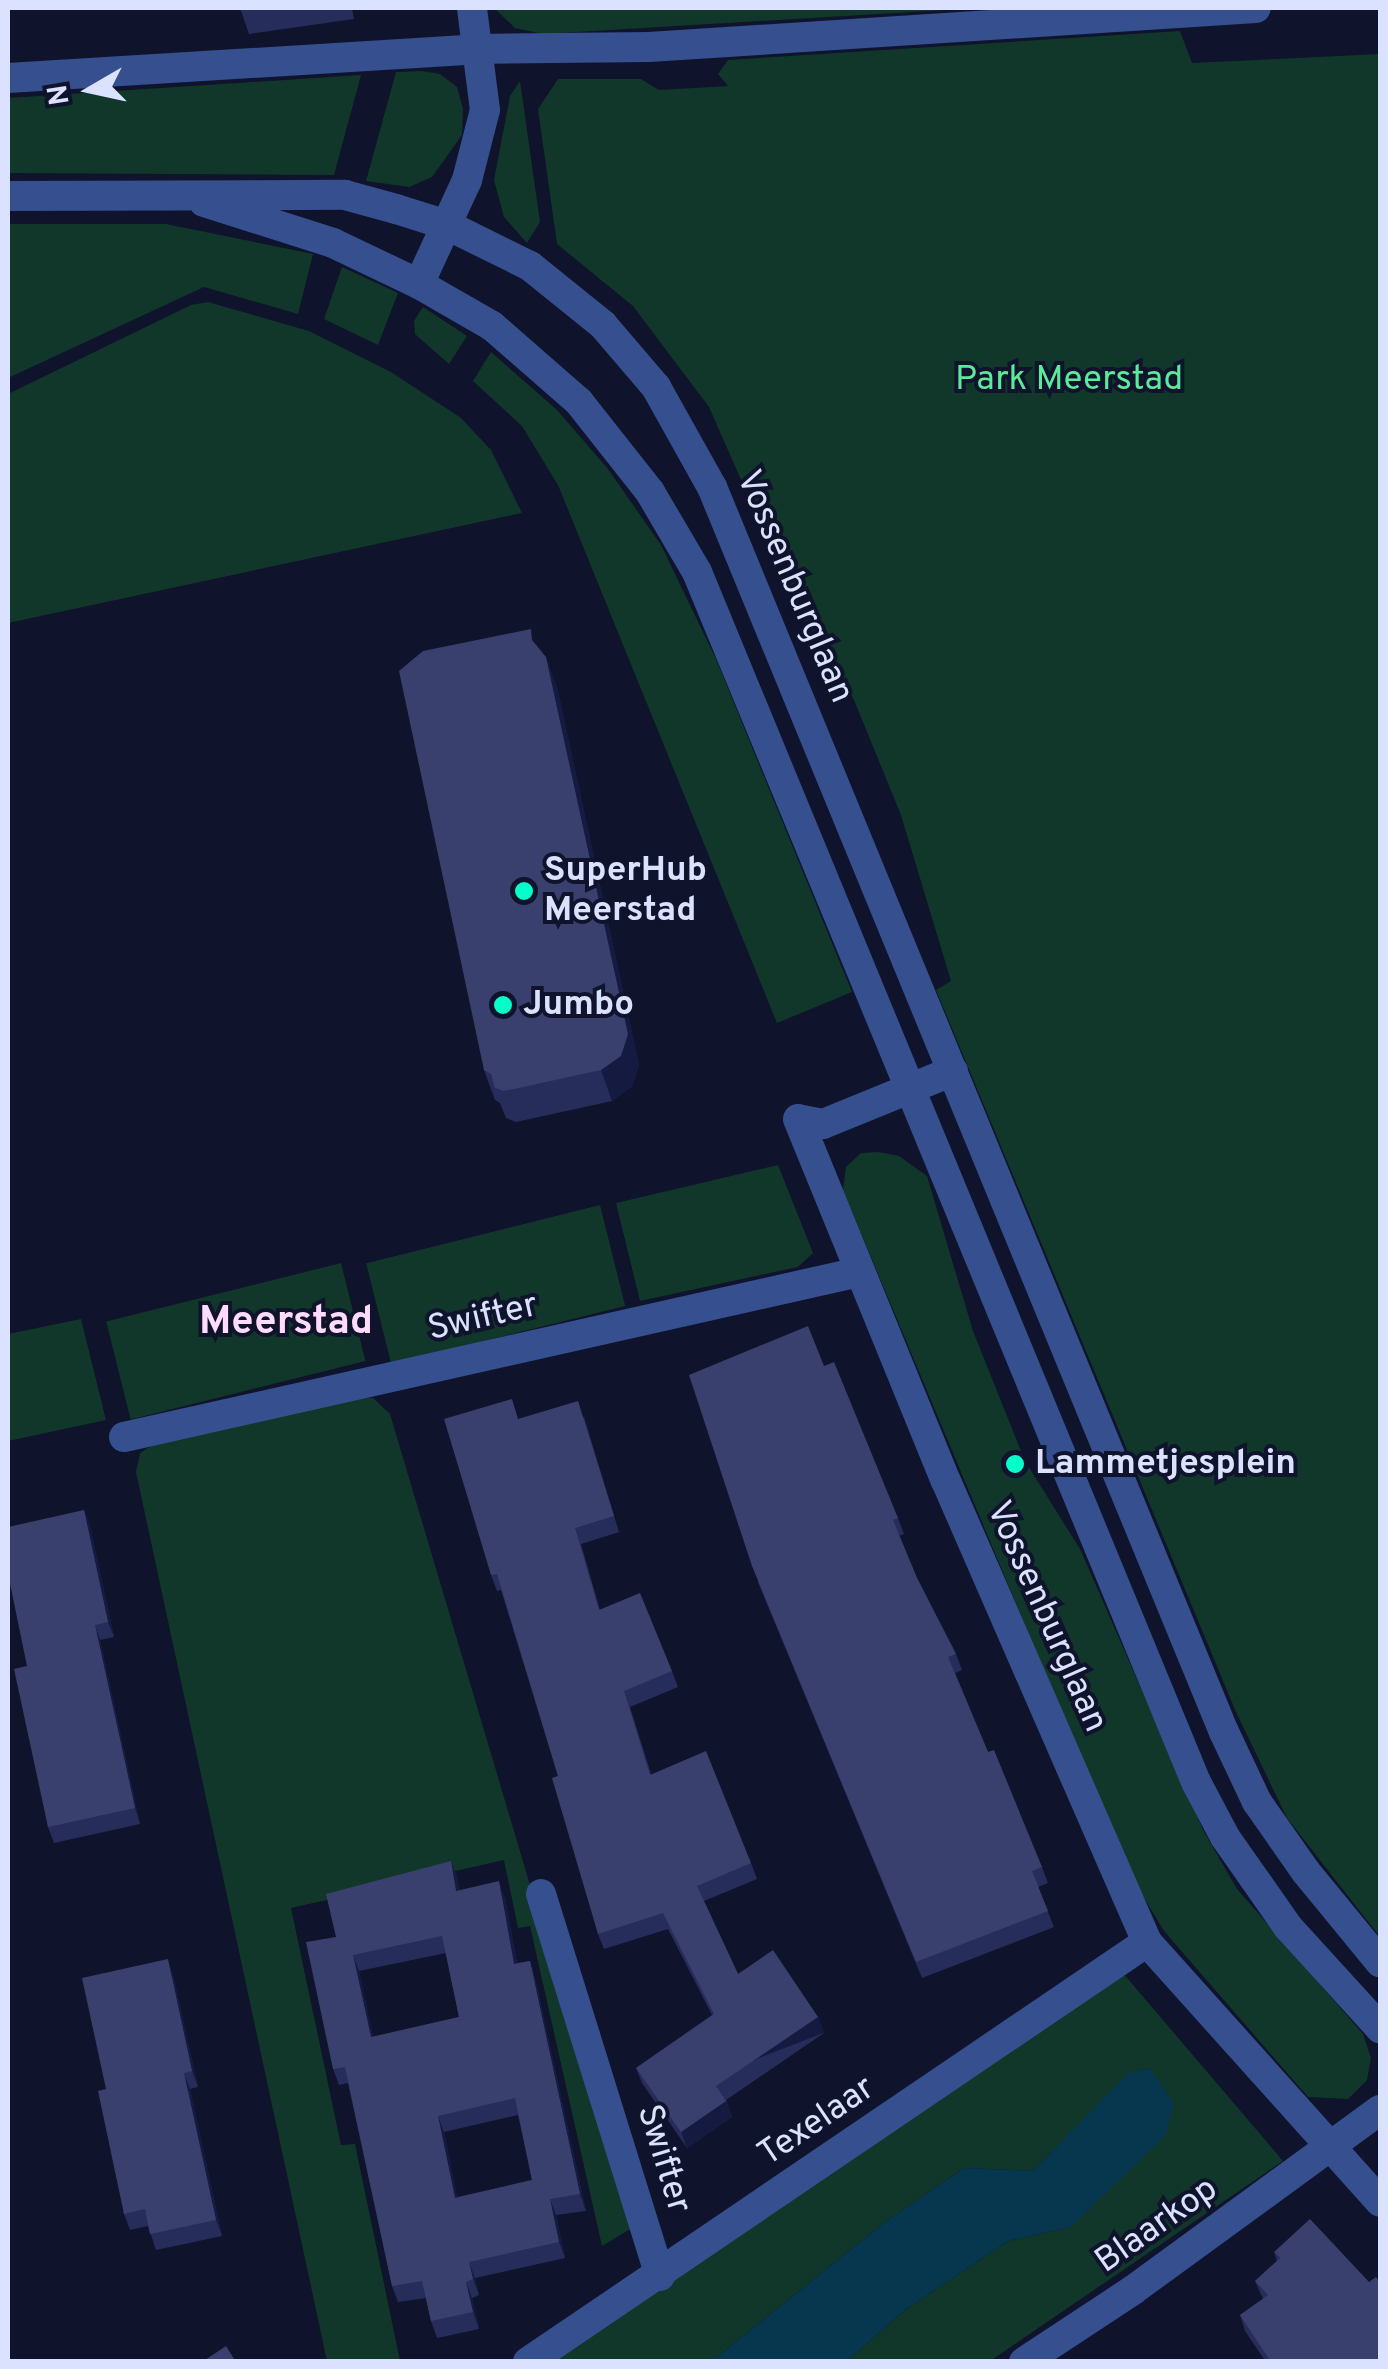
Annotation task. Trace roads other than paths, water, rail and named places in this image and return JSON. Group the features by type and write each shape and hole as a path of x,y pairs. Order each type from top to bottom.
{"street":[{"path":"419,284 467,180 485,110 472,8"},
{"path":"8,78 478,49 649,47 1256,8"},
{"name":"Vossenburglaan","path":"8,196 344,194 447,225 530,266 604,325 656,387 692,446 954,1070 1196,1667 1257,1802 1306,1872 1380,1962"},
{"name":"Vossenburglaan","path":"187,197 333,244 419,284 492,326 579,402 650,492 697,572 1196,1782 1225,1836 1288,1927 1380,2028"},
{"name":"Vossenburglaan","path":"954,1070 823,1124 798,1120 859,1272 1146,1942 1380,2202"},
{"name":"Swifter","path":"124,1437 859,1272"},
{"name":"Swifter","path":"541,1894 660,2276"},
{"name":"Texelaar","path":"528,2362 660,2276 1146,1942"},
{"path":"1330,2148 1380,2110"},
{"name":"Blaarkop","path":"1024,2362 1133,2290 1330,2148"}],"water":[{"path":"1150,2068 1174,2103 1166,2135 1071,2227 1008,2241 905,2310 847,2361 712,2361 885,2222 964,2168 1033,2171 1128,2073"}],"place":[{"name":"SuperHub Meerstad","path":"524,891"},
{"name":"Jumbo","path":"503,1005"},
{"name":"Lammetjesplein","path":"1015,1464"}],"district":[{"name":"Meerstad","path":"286,1323"}],"park label":[{"name":"Park Meerstad","path":"1069,380"}]}
